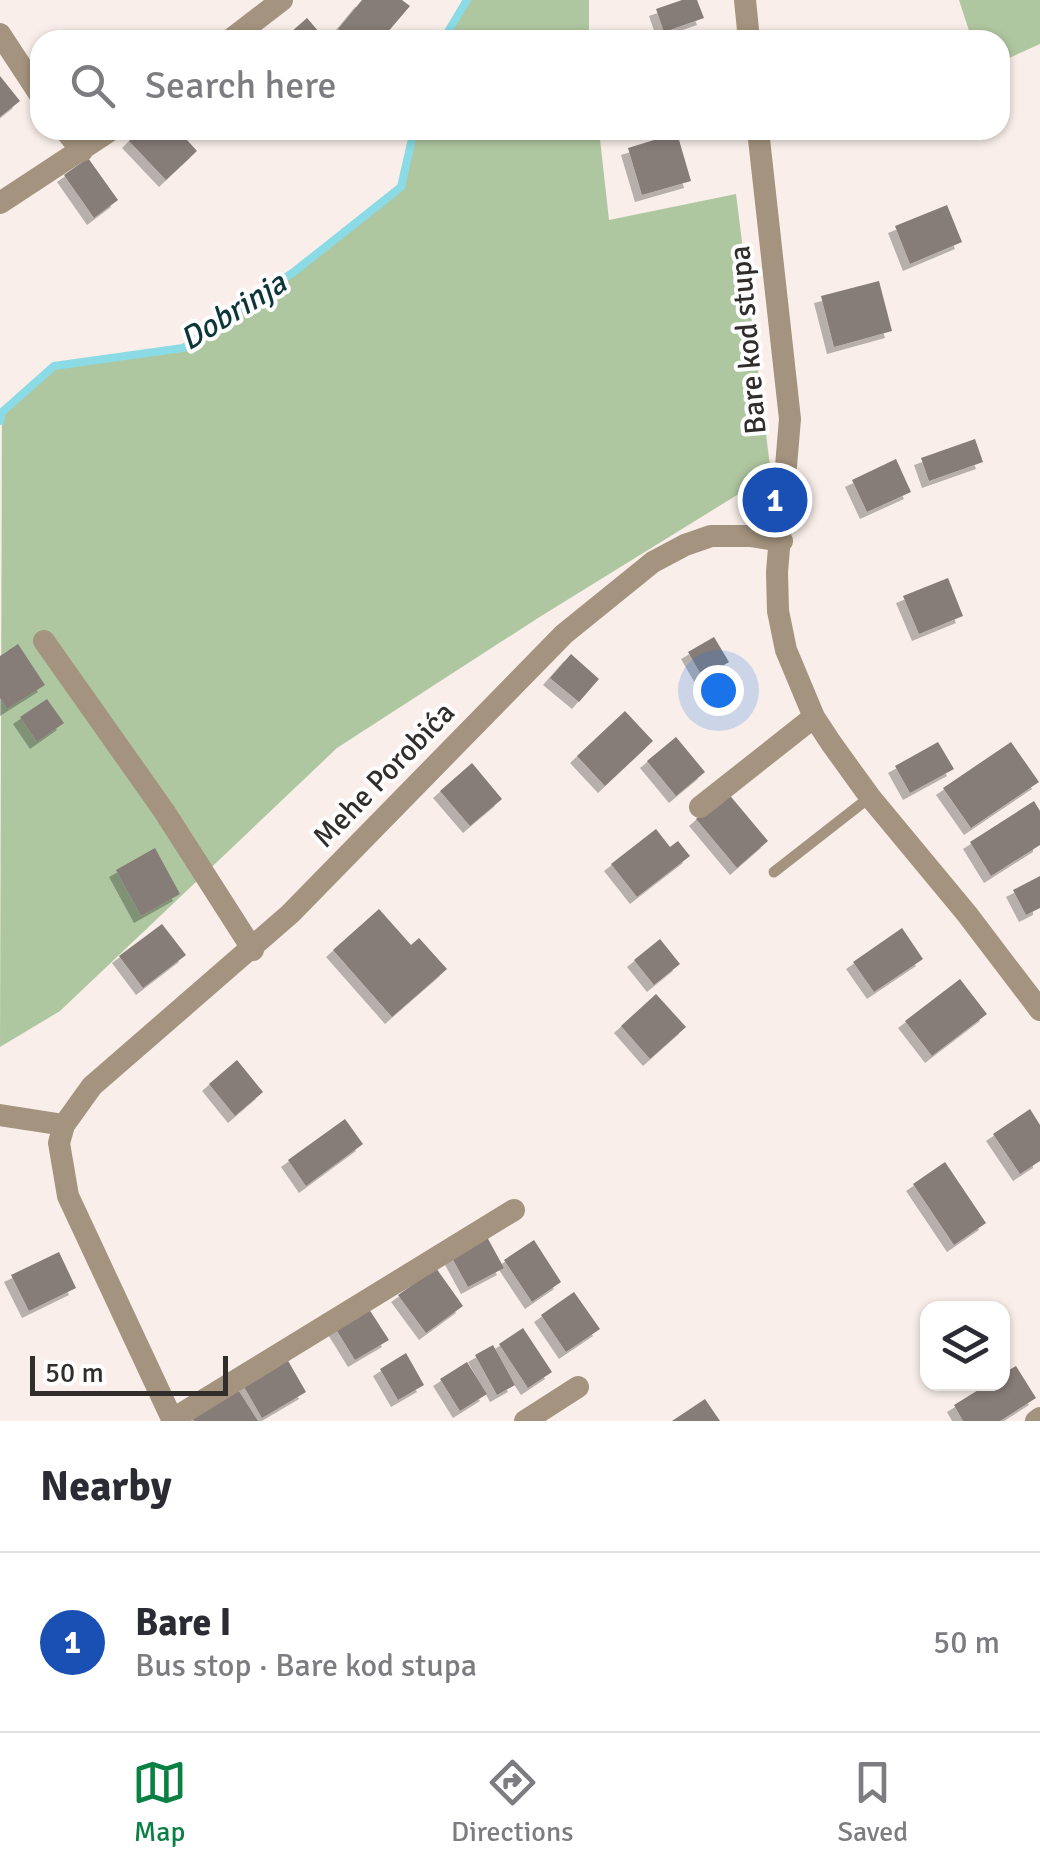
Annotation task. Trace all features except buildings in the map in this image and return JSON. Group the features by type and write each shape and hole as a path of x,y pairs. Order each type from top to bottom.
{"street":[{"path":"243,30 282,0"},
{"path":"745,0 748,30"},
{"path":"0,34 30,80"},
{"path":"73,140 82,151"},
{"path":"0,203 98,140"},
{"name":"Bare kod stupa","path":"759,140 788,398 778,611 796,678 814,717 870,797 1040,1010"},
{"name":"Mehe Porobića","path":"64,1124 92,1086 253,950 533,664 603,600 654,562 698,540 750,536 782,541"},
{"path":"44,641 164,811 253,950"},
{"path":"700,807 814,717"},
{"path":"0,1116 64,1124 60,1158 68,1196 173,1420 514,1210"},
{"path":"525,1421 578,1387"}],"lane":[{"path":"774,872 870,797"}],"green space":[{"path":"467,0 589,0 589,30 449,30"},
{"path":"959,0 1040,0 1040,44 1010,58 1010,30 969,30"},
{"path":"412,140 600,140 609,220 736,194 771,474 337,748 60,1011 0,1047 2,412 54,366 183,348 295,271 401,187"}],"waterway":[{"name":"Dobrinja","path":"449,30 467,0"},
{"name":"Dobrinja","path":"0,421 2,412 54,366 183,348 295,271 401,187 412,140"}],"place":[{"name":"Bare I","path":"775,500"}]}
